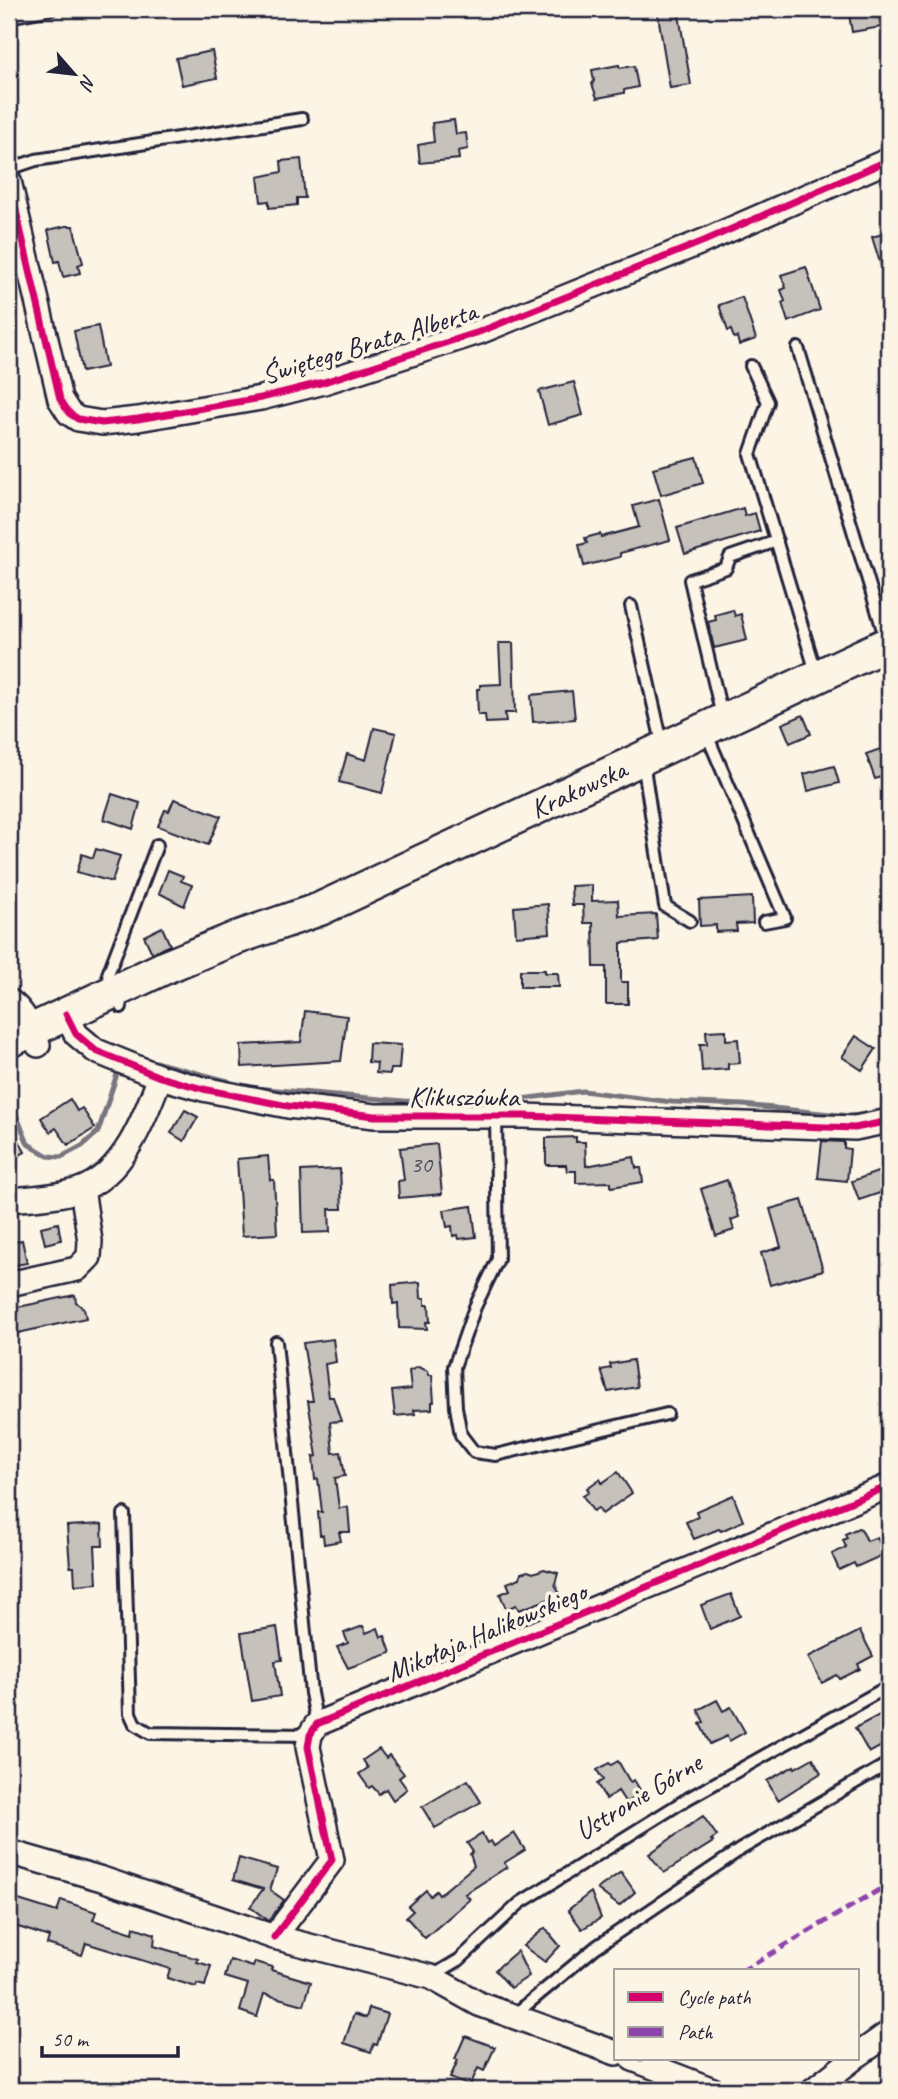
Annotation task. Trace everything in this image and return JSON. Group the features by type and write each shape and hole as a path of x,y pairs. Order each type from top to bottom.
{"main road":[{"name":"Krakowska","path":"9,1060 26,1039 117,999 236,937 265,930 320,909 888,644"}],"street":[{"name":"Świętego Brata Alberta","path":"9,178 60,399 69,413 78,419 102,423 261,398 324,382 480,332 704,242 889,160"},
{"path":"9,1001 17,1006 26,1039"},
{"name":"Klikuszówka","path":"70,1021 96,1051 160,1077 204,1090 288,1106 375,1116 496,1116 855,1128 889,1121"},
{"path":"9,1200 82,1189 95,1183 118,1160 146,1115 160,1077"},
{"path":"9,1284 77,1269 89,1258 90,1241 82,1189"},
{"name":"Mikołaja Halikowskiego","path":"313,1730 889,1486"},
{"path":"274,1937 331,1860 307,1747 313,1730"},
{"path":"9,1852 102,1879 274,1937 431,1977 479,2004 614,2052"},
{"path":"860,2054 889,2033"},
{"path":"636,2060 713,2090"},
{"path":"813,2090 852,2060"}],"lane":[{"path":"9,17 51,9"},
{"path":"9,178 36,160 302,119"},
{"path":"798,348 888,644"},
{"path":"751,366 768,402 750,454 818,677"},
{"path":"764,922 785,918 714,725 690,580 726,568 730,556 777,541"},
{"path":"631,606 653,754 665,906 690,921"},
{"path":"117,999 108,974 157,845"},
{"path":"496,1116 498,1259 475,1307 454,1367 456,1407 461,1435 474,1452 496,1455 667,1413"},
{"path":"124,1514 126,1649 130,1713 135,1724 150,1733 313,1730 276,1342"},
{"name":"Ustronie Górne","path":"431,1977 460,1960 520,1903 687,1799 889,1686"},
{"path":"513,2016 607,1939 741,1849 889,1763"}],"building":[{"path":"657,9 678,9 691,85 670,88"},
{"path":"848,9 877,9 881,27 852,32"},
{"path":"212,51 217,78 182,85 176,58"},
{"path":"619,65 620,68 634,66 638,87 624,90 624,93 597,98 592,84 592,70"},
{"path":"454,120 456,134 466,133 468,149 458,151 459,159 420,163 418,145 434,142 432,123"},
{"path":"301,159 305,198 297,198 297,205 269,208 269,201 261,202 258,177 282,172 281,161"},
{"path":"73,226 83,263 78,265 80,273 63,277 59,261 55,262 48,230"},
{"path":"889,232 889,282 886,282 872,237"},
{"path":"806,267 820,310 788,322 782,303 785,301 781,290 786,288 781,275"},
{"path":"742,297 756,339 739,345 737,337 734,338 731,330 728,331 719,305"},
{"path":"98,326 106,367 82,372 74,331"},
{"path":"574,382 583,415 548,425 539,391"},
{"path":"696,457 703,483 661,495 653,468"},
{"path":"659,499 670,540 584,566 579,545 587,543 585,538 600,534 601,537 639,527 633,506"},
{"path":"743,508 745,516 755,513 760,531 685,554 677,528"},
{"path":"733,610 735,616 741,614 747,640 714,648 708,622 716,620 715,615"},
{"path":"499,643 513,643 515,713 505,713 506,722 486,723 485,715 478,715 477,689 480,689 480,685 501,684"},
{"path":"572,691 575,719 533,722 531,695"},
{"path":"803,715 811,734 790,743 782,724"},
{"path":"374,728 396,733 382,793 339,782 347,754 366,760"},
{"path":"889,746 889,774 875,779 866,754"},
{"path":"834,766 839,783 808,791 804,774"},
{"path":"112,794 140,803 133,829 104,819"},
{"path":"174,799 221,816 208,845 158,826 165,810 169,811"},
{"path":"96,849 120,856 112,882 77,872 82,854 93,858"},
{"path":"168,870 183,876 181,881 192,885 184,906 159,893"},
{"path":"592,885 592,901 618,900 619,916 656,914 658,940 621,943 621,982 628,982 628,1004 606,1004 606,967 594,967 593,923 584,923 583,905 572,905 571,886"},
{"path":"752,897 753,923 736,924 737,931 716,932 716,925 700,926 699,900"},
{"path":"548,904 550,933 516,936 514,907"},
{"path":"162,927 170,945 152,953 144,936"},
{"path":"520,970 558,973 559,987 520,987"},
{"path":"305,1011 347,1016 341,1061 242,1067 241,1045 301,1042"},
{"path":"726,1030 726,1040 738,1039 740,1063 728,1064 728,1069 702,1071 700,1044 707,1044 706,1031"},
{"path":"856,1036 876,1049 862,1070 842,1057"},
{"path":"369,1043 401,1045 399,1069 391,1069 390,1074 376,1073 377,1063 368,1062"},
{"path":"70,1099 77,1111 82,1108 95,1128 68,1145 56,1128 50,1132 41,1118"},
{"path":"185,1110 198,1117 184,1141 171,1133"},
{"path":"9,1121 25,1152 9,1161"},
{"path":"576,1137 576,1142 585,1142 586,1166 634,1157 636,1168 641,1168 643,1182 611,1187 611,1182 576,1183 576,1171 567,1171 566,1165 546,1165 546,1138"},
{"path":"822,1141 844,1142 844,1148 850,1149 847,1181 818,1178"},
{"path":"437,1144 442,1194 399,1198 398,1181 404,1180 400,1148"},
{"path":"268,1156 270,1180 274,1180 277,1234 242,1236 237,1159"},
{"path":"889,1168 889,1190 859,1200 852,1181"},
{"path":"340,1169 342,1209 329,1209 330,1232 303,1233 301,1171"},
{"path":"727,1180 739,1217 731,1220 734,1230 716,1236 701,1189"},
{"path":"802,1200 823,1270 770,1285 761,1253 781,1247 770,1209"},
{"path":"472,1206 476,1237 459,1239 458,1235 453,1236 452,1226 447,1227 444,1210"},
{"path":"58,1223 61,1240 45,1244 41,1227"},
{"path":"22,1240 27,1263 9,1266 9,1243"},
{"path":"420,1282 421,1298 425,1298 425,1305 429,1305 430,1322 426,1322 427,1329 399,1328 398,1303 393,1304 392,1285"},
{"path":"75,1295 76,1302 84,1309 86,1318 9,1335 9,1309"},
{"path":"333,1339 336,1362 325,1364 329,1397 333,1397 341,1421 330,1422 333,1453 341,1452 345,1476 335,1478 339,1508 348,1507 350,1532 339,1532 341,1541 324,1544 323,1535 320,1535 318,1512 322,1512 313,1457 317,1456 308,1401 313,1401 303,1343"},
{"path":"633,1360 637,1387 608,1392 601,1370 611,1368 610,1364"},
{"path":"418,1367 432,1375 432,1409 414,1410 415,1414 395,1416 392,1391 411,1389 409,1371"},
{"path":"618,1472 632,1493 602,1514 598,1508 593,1511 583,1496 589,1492 587,1488 600,1479 602,1483"},
{"path":"733,1495 743,1521 694,1539 686,1522 698,1517 696,1511"},
{"path":"102,1524 103,1546 95,1546 97,1583 75,1585 74,1567 70,1567 67,1526"},
{"path":"858,1528 867,1541 877,1537 885,1554 856,1567 854,1563 839,1570 832,1554 846,1547 843,1540 847,1538 845,1534"},
{"path":"544,1569 558,1573 555,1584 560,1595 519,1610 516,1605 506,1609 500,1594 510,1590 507,1583 520,1578 521,1573"},
{"path":"731,1594 740,1616 710,1629 701,1605"},
{"path":"363,1626 366,1633 378,1628 381,1637 385,1636 391,1653 348,1668 337,1647 348,1643 344,1633"},
{"path":"277,1627 282,1660 275,1661 280,1696 252,1701 241,1633"},
{"path":"860,1631 873,1656 858,1664 860,1669 840,1679 837,1675 822,1683 808,1657"},
{"path":"717,1700 723,1711 731,1707 745,1732 729,1741 727,1736 710,1744 700,1724 704,1722 698,1710"},
{"path":"883,1713 889,1725 889,1742 869,1753 855,1728"},
{"path":"379,1749 386,1758 389,1755 404,1774 399,1778 407,1789 393,1800 386,1789 379,1794 372,1786 369,1788 359,1774 368,1768 363,1760"},
{"path":"813,1758 821,1773 778,1800 767,1781"},
{"path":"618,1761 630,1782 634,1780 642,1793 626,1803 618,1791 606,1799 597,1784 603,1780 597,1770"},
{"path":"468,1780 481,1802 435,1828 422,1807"},
{"path":"703,1816 717,1836 711,1840 713,1842 664,1873 649,1854"},
{"path":"514,1833 525,1850 504,1863 507,1867 465,1894 470,1899 425,1938 406,1917 413,1911 408,1906 426,1890 430,1896 436,1891 439,1895 474,1866 470,1854 473,1852 467,1843 482,1834 487,1843 491,1841 494,1846"},
{"path":"239,1858 277,1869 270,1890 284,1900 269,1921 250,1907 263,1889 233,1880"},
{"path":"621,1872 635,1892 619,1906 597,1889"},
{"path":"591,1892 601,1918 582,1929 568,1910"},
{"path":"9,1897 57,1912 61,1900 96,1912 93,1920 133,1933 134,1927 155,1934 154,1946 198,1959 197,1962 211,1966 205,1986 197,1984 196,1987 167,1978 170,1969 86,1943 82,1955 47,1944 49,1937 9,1924"},
{"path":"545,1928 560,1946 545,1962 523,1946"},
{"path":"517,1951 529,1976 511,1988 495,1970"},
{"path":"230,1960 253,1967 255,1962 272,1967 271,1970 311,1982 304,2005 264,1994 257,2017 240,2011 248,1984 225,1977"},
{"path":"369,2008 387,2014 377,2045 374,2044 371,2052 344,2043 354,2014 366,2018"},
{"path":"465,2036 495,2047 484,2071 478,2068 470,2086 450,2078"}],"waterway":[{"name":"Klikuszówka","path":"143,1059 228,1081"},
{"name":"Klikuszówka","path":"9,1097 28,1144 48,1156 61,1157 82,1146 98,1132 118,1071"},
{"name":"Klikuszówka","path":"255,1088 404,1101 490,1103 583,1091 672,1102 743,1105 850,1116 876,1113 889,1108"}],"marked path":[{"path":"745,1969 889,1884"}],"cycle path":[{"path":"9,181 60,399 69,413 78,419 102,423 261,398 324,382 479,332 704,241 889,160"},
{"path":"66,1014 76,1034 96,1051 160,1077 203,1089 288,1106 375,1116 524,1116 855,1128 889,1121"},
{"path":"274,1937 332,1860 308,1747 310,1735 317,1724 889,1486"}]}
